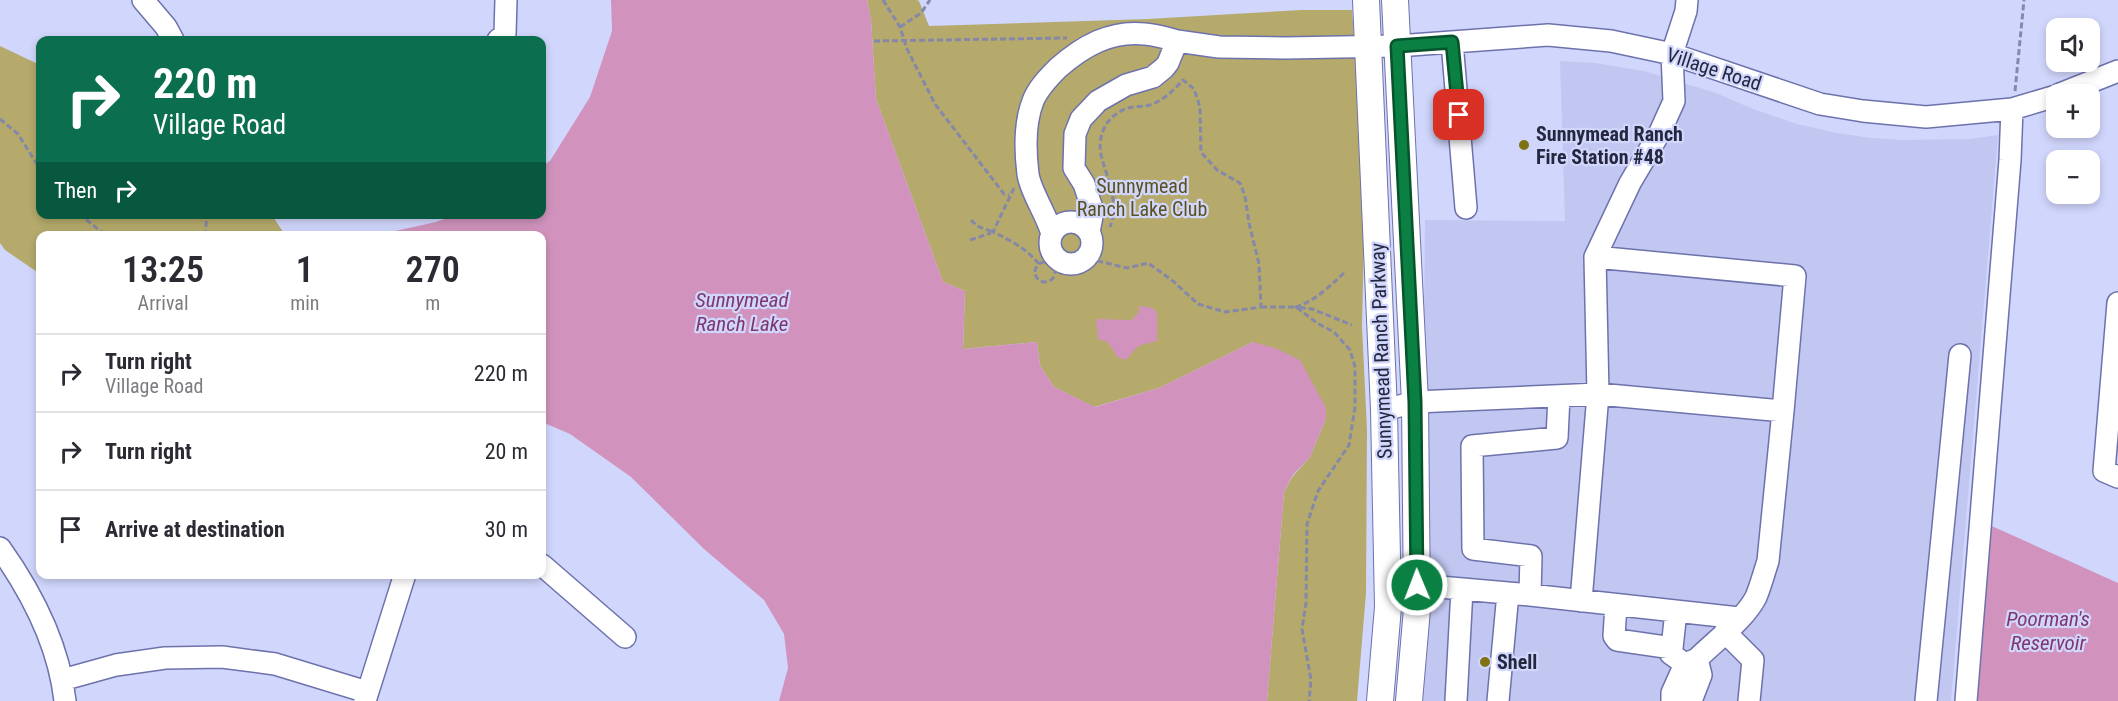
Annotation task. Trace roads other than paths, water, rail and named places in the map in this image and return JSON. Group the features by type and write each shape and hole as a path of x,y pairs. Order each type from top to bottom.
{"main road":[{"name":"Sunnymead Ranch Parkway","path":"1366,0 1384,410 1388,607 1380,701"},
{"name":"Sunnymead Ranch Parkway","path":"1395,0 1415,402 1417,609 1408,701"}],"street":[{"path":"143,0 172,36"},
{"path":"501,36 506,0"},
{"path":"1581,601 1598,394 1595,257 1630,183 1660,132 1674,101 1672,54 1688,0"},
{"name":"Village Road","path":"1052,234 1048,220 1028,178 1025,144 1033,99 1048,79 1084,47 1125,34 1145,33 1219,47 1368,48 1548,35 1611,41 1672,54 1820,104 1863,111 1926,117 2012,109 2046,99"},
{"path":"1099,233 1084,183 1074,168 1075,134 1081,119 1098,101 1126,86 1153,77 1164,68 1177,40"},
{"path":"1452,42 1466,208"},
{"name":"Village Road","path":"2086,84 2118,71"},
{"path":"1966,701 2010,160 2012,109"},
{"path":"1073,222 1099,233 1092,239 1085,259 1072,264 1058,260 1053,255 1050,241 1052,234 1060,225 1073,222"},
{"path":"1595,257 1795,276 1768,561 1755,599 1732,625 1691,662 1672,693 1672,701"},
{"path":"2111,474 2118,303"},
{"path":"1926,701 1960,355"},
{"path":"1384,410 1415,402 1598,394 1783,411"},
{"path":"1530,595 1531,556 1473,549 1472,446 1557,438 1559,396"},
{"path":"0,548 14,568 46,627 64,691 116,665 165,658 222,657 275,664 366,696 403,579"},
{"path":"546,568 625,637"},
{"path":"1417,585 1676,611 1732,625 1754,660 1749,701"},
{"path":"1456,701 1462,589"},
{"path":"1498,701 1508,593"},
{"path":"1616,604 1614,636 1617,640 1672,648"},
{"path":"1676,611 1671,654 1673,657 1691,662 1701,675 1691,701"}],"water":[{"name":"Sunnymead Ranch Lake","path":"611,0 867,0 871,20 876,99 943,282 965,291 963,349 1037,342 1040,366 1054,387 1095,407 1159,388 1253,342 1275,348 1300,360 1326,408 1326,418 1310,457 1292,476 1284,492 1267,701 779,701 788,668 784,634 764,600 704,549 631,477 570,434 546,424 546,231 395,231 444,219 546,219 546,164 550,161 590,97 612,31"},
{"path":"1139,306 1153,308 1157,313 1157,341 1139,346 1127,359 1122,359 1109,344 1098,339 1096,319 1132,320 1139,312"},
{"name":"Poorman's Reservoir","path":"1985,523 2118,583 2118,701 1974,701"}],"place":[{"name":"Sunnymead Ranch Fire Station #48","path":"1524,145"},
{"name":"Shell","path":"1485,662"}],"park label":[{"name":"Sunnymead Ranch Lake Club","path":"1142,198"}]}
